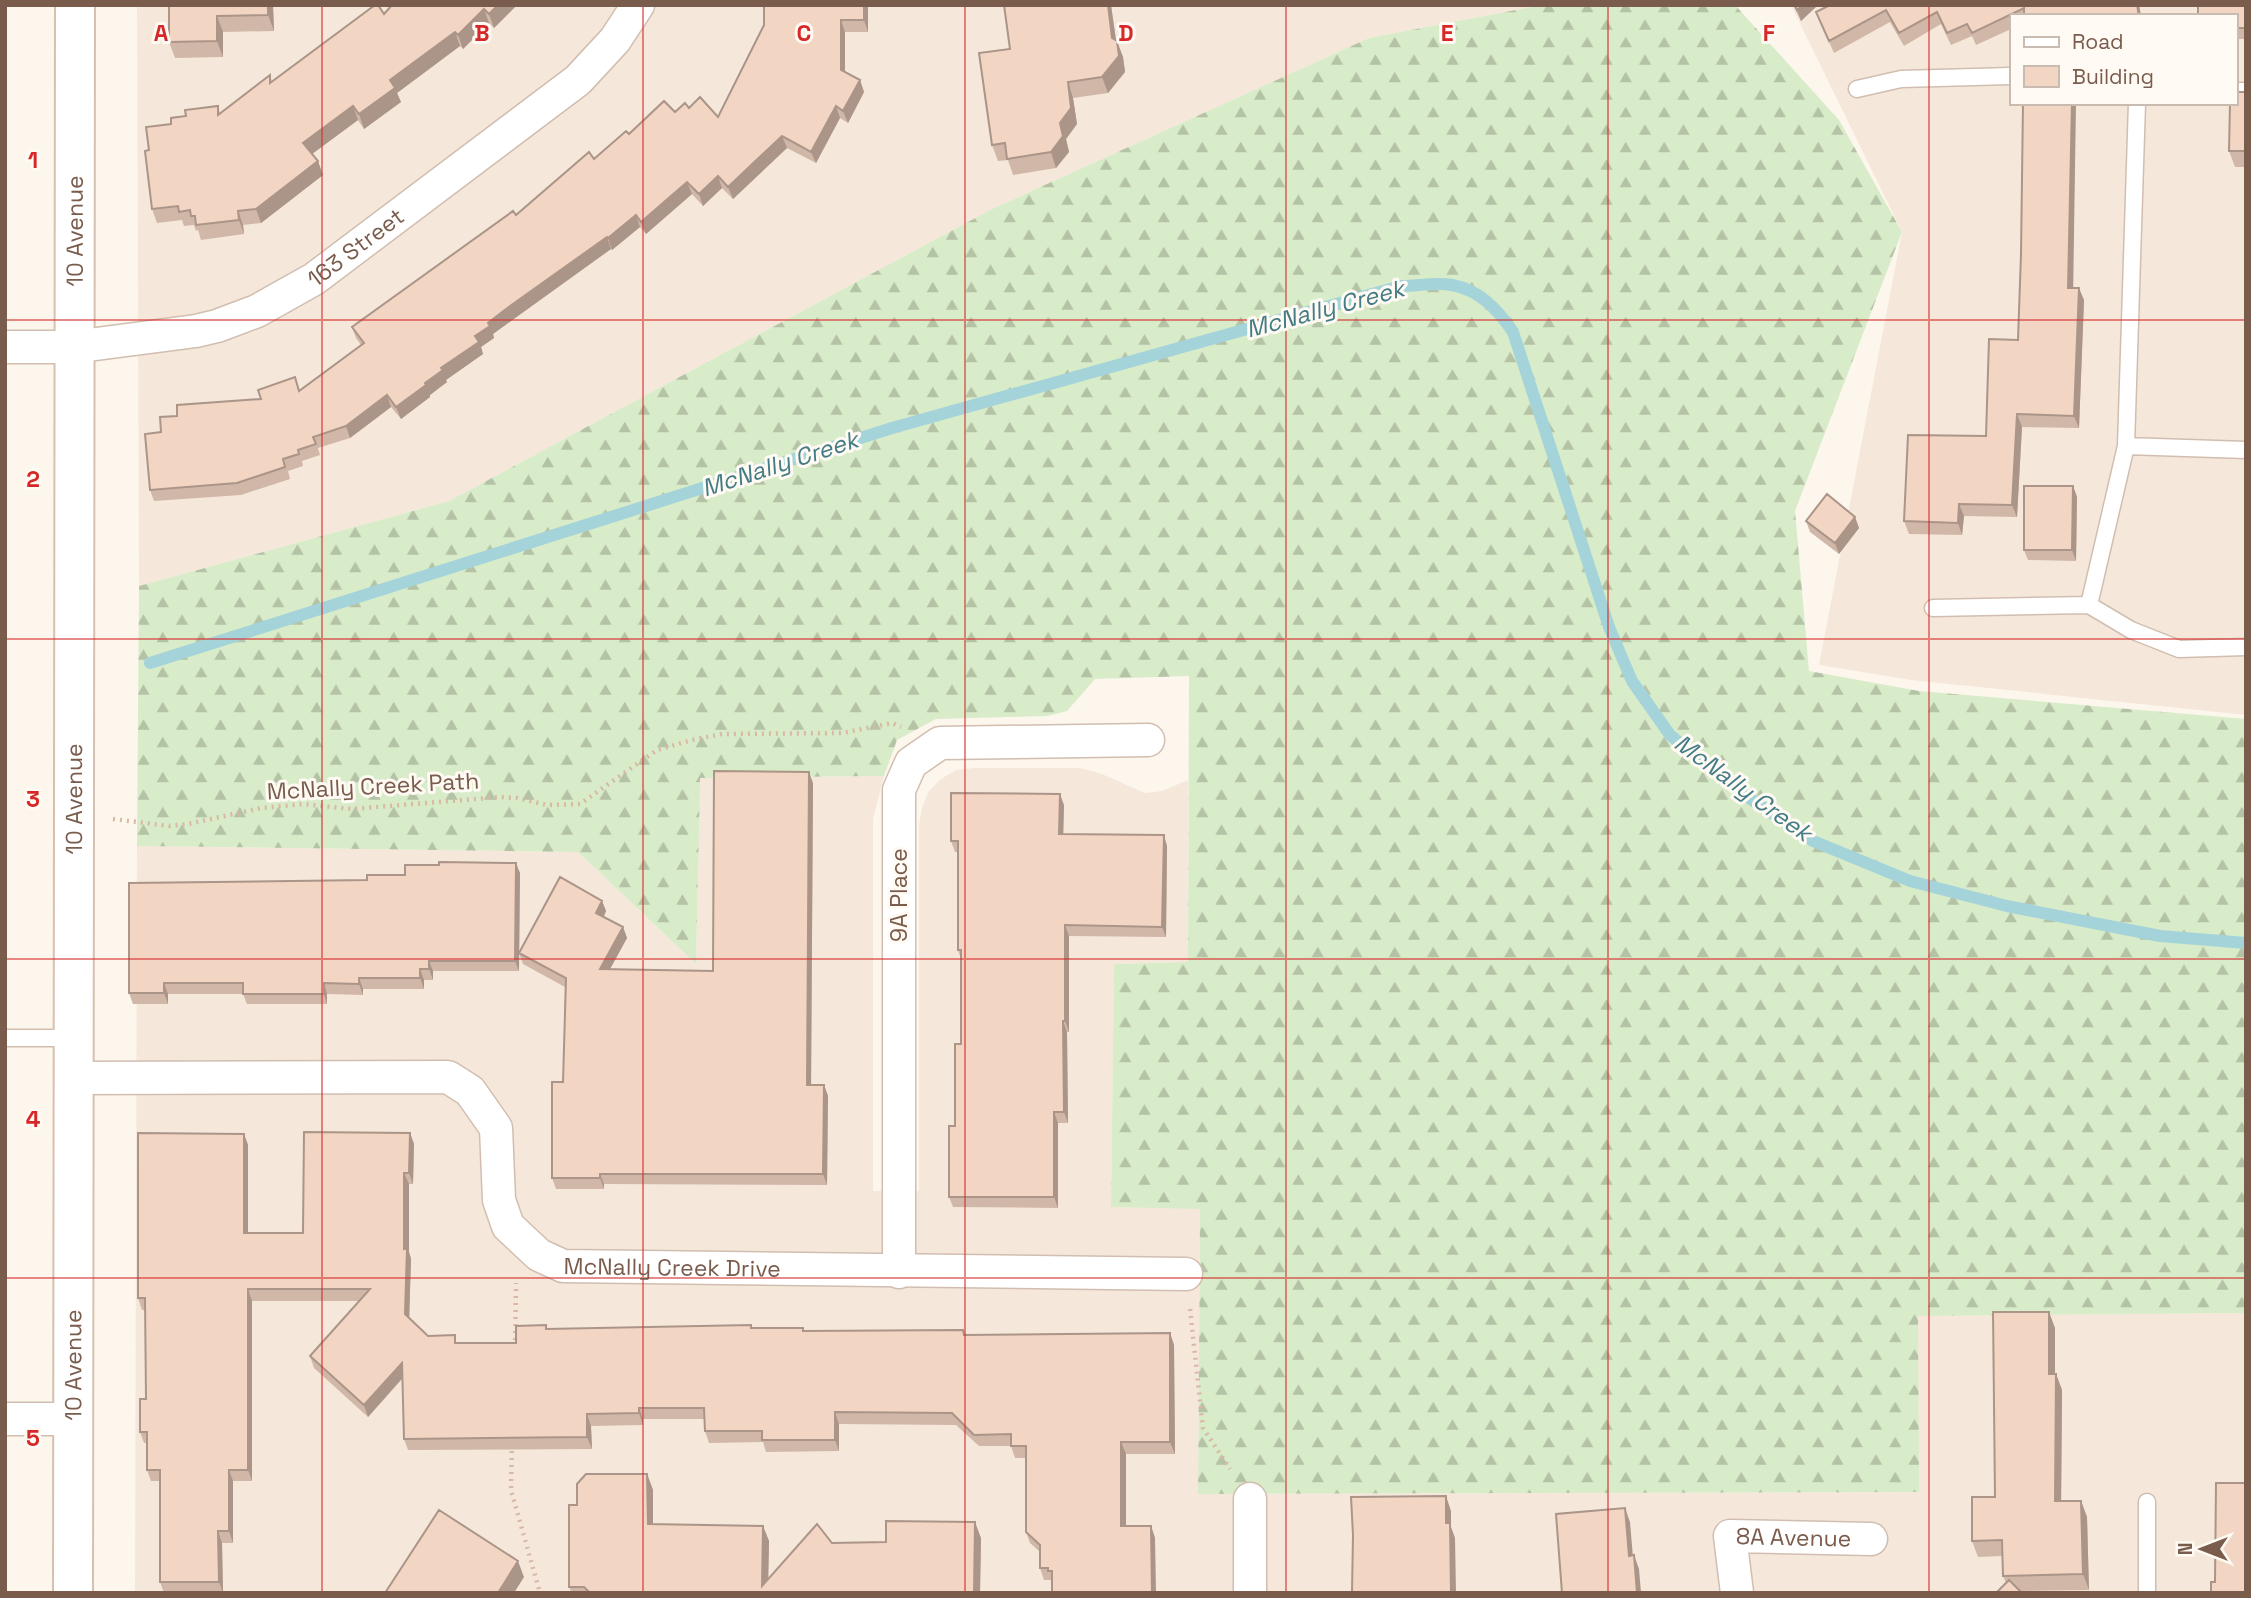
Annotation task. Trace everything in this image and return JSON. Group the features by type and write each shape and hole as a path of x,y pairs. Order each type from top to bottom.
{"street":[{"name":"10 Avenue","path":"73,1593 75,5"},
{"name":"163 Street","path":"5,347 73,347 174,335 217,326 257,311 296,291 578,80 615,40 638,5"},
{"name":"9A Place","path":"900,1272 899,790 911,763 940,743 1148,740"},
{"name":"McNally Creek Drive","path":"73,1078 448,1077 470,1091 496,1128 499,1200 508,1226 539,1255 564,1266 1186,1275"},
{"path":"5,1419 73,1419"},
{"path":"1250,1499 1250,1593"},
{"name":"8A Avenue","path":"1737,1593 1730,1536 1871,1539"}],"lane":[{"path":"1857,89 1901,79 2010,76"},
{"path":"2089,606 2126,446 2137,105"},
{"path":"2126,446 2246,450"},
{"path":"1933,608 2089,606 2131,630 2179,649 2246,648"},
{"path":"5,1038 72,1038"},
{"path":"2147,1502 2147,1593"}],"path":[{"name":"McNally Creek Path","path":"119,820 169,826 261,808 303,804 352,809 500,797 547,805 580,804 657,750 692,740 722,734 842,733 892,723 903,728"},
{"path":"514,1353 517,1236"},
{"path":"1186,1275 1203,1428 1250,1499"},
{"path":"512,1435 511,1490 540,1593"}],"shaded area":[{"path":"6,5 6,626 5,626"},
{"path":"137,5 1542,5 1369,38 992,209 449,501 139,586"},
{"path":"1791,5 2246,5 2246,715 1911,680 1819,665 1902,232"},
{"path":"1080,768 1102,774 1145,793 1162,791 1188,780 1188,962 1114,964 1111,1207 1200,1208 1198,1494 1918,1492 1918,1316 2246,1313 2246,1593 135,1593 137,846 578,852 696,964 699,778 884,776 873,819 873,1191 919,1191 919,825 928,792 941,779 956,770"},
{"path":"7,1047 7,1593 5,1593"}],"green space":[{"path":"1542,5 1735,5 1839,120 1902,232 1795,511 1809,671 1919,691 2246,719 2246,1313 1918,1316 1919,1492 1198,1494 1200,1209 1111,1207 1114,964 1188,962 1189,676 1095,679 1067,711 1047,716 936,719 897,740 884,776 700,778 696,964 578,852 137,846 139,586 449,501 992,209 1369,38"}],"building":[{"path":"169,5 268,5 268,15 217,16 217,41 169,42"},
{"path":"378,5 384,14 392,5 498,5 489,14 484,9 458,35 455,32 390,80 395,88 359,114 353,106 303,143 318,161 256,209 238,211 239,220 196,225 195,216 191,216 190,210 179,212 178,206 152,209 145,151 149,150 146,127 171,124 171,118 186,116 185,110 218,106 218,115 270,75 270,83"},
{"path":"764,5 864,5 864,20 841,20 841,70 860,80 843,111 836,106 811,152 782,136 728,187 718,176 699,194 687,182 641,222 636,215 608,238 506,309 488,323 490,326 475,336 479,342 441,368 443,370 425,383 426,385 396,407 387,395 346,426 313,437 316,444 283,459 285,467 237,483 150,490 145,434 161,432 160,417 177,416 177,405 261,399 258,390 295,377 299,391 364,343 352,327 513,211 516,215 589,152 594,159 626,131 629,134 664,101 675,112 685,103 689,108 700,97 718,117 764,25"},
{"path":"1004,5 1108,5 1112,38 1117,41 1119,56 1102,77 1068,82 1071,108 1060,123 1063,136 1051,152 1007,159 1005,143 992,145 979,53 1010,49"},
{"path":"1830,5 2137,5 2139,14 2024,14 2024,8 1972,33 1967,24 1947,33 1937,12 1899,33 1886,10 1829,41 1816,12"},
{"path":"2198,5 2246,5 2246,28 2237,28 2237,14 2198,14"},
{"path":"2237,92 2246,92 2246,151 2229,151 2230,105 2237,105"},
{"path":"2023,105 2072,105 2068,288 2079,288 2074,416 2017,414 2012,505 1959,504 1958,523 1904,521 1908,435 1986,436 1989,339 2018,340"},
{"path":"2024,486 2073,486 2072,550 2024,550"},
{"path":"1827,494 1855,517 1835,543 1806,521"},
{"path":"714,771 809,772 807,1085 824,1085 823,1174 600,1174 600,1178 552,1178 552,1082 563,1082 566,978 519,953 560,877 602,901 596,913 623,927 600,969 713,971"},
{"path":"951,793 1060,794 1059,834 1164,835 1162,927 1065,925 1064,1112 1054,1112 1054,1197 949,1197 949,1126 955,1126 955,1044 961,1044 958,841 951,841"},
{"path":"439,862 516,863 515,961 429,961 429,969 420,969 420,978 359,978 359,984 324,983 324,994 243,994 243,983 164,983 164,993 129,993 129,883 367,880 367,875 405,875 405,865 439,865"},
{"path":"304,1132 410,1133 409,1173 404,1173 404,1249 407,1248 405,1314 428,1336 455,1335 455,1343 516,1343 516,1326 546,1325 546,1329 751,1325 751,1328 803,1328 803,1331 963,1330 964,1335 1170,1333 1170,1442 1121,1442 1121,1526 1151,1526 1152,1593 1052,1593 1052,1571 1040,1568 1040,1545 1026,1532 1026,1446 1011,1446 1011,1434 974,1435 952,1413 835,1412 835,1440 762,1440 762,1431 705,1431 704,1408 639,1408 639,1413 587,1414 587,1437 404,1439 402,1363 364,1405 310,1356 370,1289 248,1289 248,1470 229,1470 229,1531 218,1531 219,1582 160,1582 160,1470 147,1470 147,1432 140,1432 140,1399 146,1399 145,1298 138,1298 138,1133 244,1134 244,1233 303,1233"},
{"path":"1993,1312 2049,1312 2049,1374 2056,1374 2055,1501 2081,1501 2083,1574 2003,1576 2002,1540 1972,1541 1972,1497 1995,1497"},
{"path":"586,1474 647,1474 648,1524 763,1526 762,1586 817,1524 832,1543 886,1542 886,1521 975,1522 974,1593 590,1593 584,1587 569,1587 569,1505 577,1505 577,1484"},
{"path":"2216,1483 2246,1483 2246,1593 2211,1593 2211,1582 2215,1582"},
{"path":"1446,1496 1446,1523 1450,1523 1451,1593 1352,1593 1351,1497"},
{"path":"1625,1508 1629,1556 1634,1555 1637,1593 1562,1593 1556,1514"},
{"path":"439,1510 518,1561 498,1593 385,1593"},
{"path":"2009,1580 2022,1593 1996,1593"}],"waterway":[{"name":"McNally Creek","path":"150,663 892,428 1401,286 1446,284 1480,296 1513,332 1609,627 1632,681 1670,735 1743,794 1813,841 1910,881 2007,906 2160,936 2246,943"}]}
